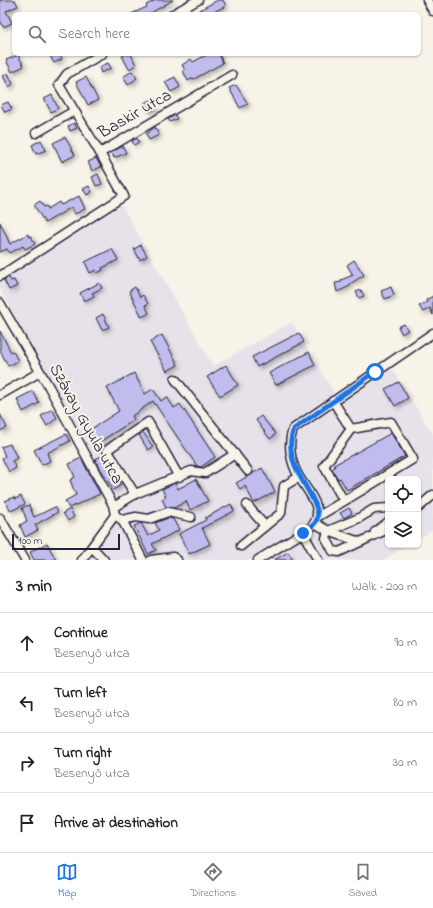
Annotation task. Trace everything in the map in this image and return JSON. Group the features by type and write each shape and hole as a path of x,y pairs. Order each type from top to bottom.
{"street":[{"path":"177,12 198,0"},
{"path":"427,0 433,11"},
{"path":"98,56 67,74 58,85 100,153"},
{"name":"Baskir utca","path":"0,276 124,196 100,153 232,75"},
{"path":"36,133 74,111"},
{"name":"Szávay Gyula utca","path":"0,303 40,372 143,560"},
{"path":"360,542 328,531 316,520 313,498 294,467 290,448 290,437 294,429 433,333"},
{"path":"0,395 40,372"},
{"path":"175,379 248,471"},
{"path":"334,401 351,429"},
{"path":"135,494 107,450 148,422 179,477"},
{"path":"258,560 303,533 316,520 344,501 413,459 391,422 351,429 324,466 344,501"},
{"path":"82,560 117,514 135,494 191,471 205,473 234,454"},
{"path":"241,546 281,513 284,486 299,477"},
{"path":"421,505 433,495"},
{"path":"248,505 265,526"},
{"path":"328,531 359,518 374,509 385,508"},
{"path":"117,514 149,519 168,512 191,517"},
{"path":"0,518 25,560"},
{"path":"372,537 376,530 385,524"},
{"path":"328,531 326,538 333,551 342,552 385,530"},
{"path":"303,533 318,560"},
{"path":"92,547 104,560"},
{"path":"150,560 173,557 177,560"}],"shaded area":[{"path":"121,204 213,366 292,322 334,393 386,358 433,435 433,530 421,537 421,476 385,476 385,548 403,548 383,560 83,560 123,514 0,289 0,280"}],"building":[{"path":"0,0 15,0 18,6 6,11 12,23 3,27 0,20"},
{"path":"156,0 173,0 152,12 136,12 147,7 146,5"},
{"path":"218,0 223,0 226,6 213,12 196,12"},
{"path":"19,56 24,66 12,72 6,60"},
{"path":"50,56 61,56 62,59 54,63"},
{"path":"122,56 132,56 136,65 129,69"},
{"path":"204,56 220,56 223,63 188,81 182,65 191,59 193,62"},
{"path":"108,63 111,68 101,73 99,67"},
{"path":"132,71 137,78 128,85 123,77"},
{"path":"8,73 13,84 9,87 3,76"},
{"path":"86,77 98,100 88,105 76,82"},
{"path":"175,77 180,87 171,92 165,82"},
{"path":"236,85 248,104 240,108 229,88"},
{"path":"52,95 58,108 51,112 44,99"},
{"path":"151,100 156,109 149,112 144,103"},
{"path":"8,102 12,109 5,112 1,105"},
{"path":"175,115 177,119 170,122 168,119"},
{"path":"74,123 77,128 70,131 68,126"},
{"path":"155,127 159,135 149,140 146,134"},
{"path":"65,137 75,155 62,162 53,143"},
{"path":"137,138 139,142 134,145 132,141"},
{"path":"41,140 46,150 36,154 32,145"},
{"path":"123,146 126,153 114,158 112,152"},
{"path":"96,158 101,167 92,171 88,162"},
{"path":"98,174 102,184 96,186 92,177"},
{"path":"89,186 92,192 87,195 83,189"},
{"path":"79,196 85,209 75,214 72,207 45,223 34,205 40,201 44,207 47,206 48,209 59,202 61,205"},
{"path":"0,222 10,244 28,234 29,237 31,236 35,244 25,249 23,246 10,253 7,249 0,252"},
{"path":"141,245 147,256 140,260 134,249"},
{"path":"112,249 118,260 102,268 103,270 97,273 96,270 90,273 85,262"},
{"path":"354,260 364,275 350,284 350,286 337,292 335,283 342,282 341,280 353,275 347,265"},
{"path":"9,277 11,281 14,280 17,286 9,290 4,280"},
{"path":"99,283 102,288 92,293 94,296 84,301 80,293"},
{"path":"135,287 140,297 143,295 148,304 145,305 149,313 142,317 129,291"},
{"path":"391,287 394,295 385,299 381,291"},
{"path":"361,290 364,296 359,298 356,292"},
{"path":"433,296 433,315 430,308 423,312 419,306 427,302 426,300"},
{"path":"103,314 109,327 102,330 96,318"},
{"path":"404,324 408,330 402,334 398,327"},
{"path":"0,331 11,352 13,351 18,361 8,366 0,350"},
{"path":"299,333 304,342 257,367 252,357"},
{"path":"162,335 178,365 167,371 150,342"},
{"path":"309,352 315,365 276,385 269,373"},
{"path":"226,365 238,385 220,396 207,377"},
{"path":"134,373 145,394 153,389 161,401 167,397 174,408 180,404 215,457 201,467 197,466 153,401 132,416 134,420 96,444 88,431 119,411 107,388"},
{"path":"399,382 408,398 395,406 385,389"},
{"path":"33,391 39,403 23,412 17,399"},
{"path":"52,409 57,418 47,426 41,416"},
{"path":"0,414 7,428 0,431"},
{"path":"261,416 276,434 270,439 256,420"},
{"path":"143,432 153,447 148,450 139,435"},
{"path":"391,433 405,456 347,490 340,478 338,479 332,469 335,467 334,465"},
{"path":"66,434 70,441 47,453 50,461 42,465 34,450"},
{"path":"10,444 17,458 12,461 16,468 9,472 2,458 5,456 1,447"},
{"path":"102,456 105,461 107,460 121,485 113,490 95,459"},
{"path":"81,458 100,494 69,508 65,501 76,495 70,480 75,477 69,464"},
{"path":"262,468 275,492 254,503 245,486 240,489 236,483"},
{"path":"196,479 208,501 190,510 186,501 174,508 166,507 162,499 166,497 162,489 175,483 178,489"},
{"path":"21,496 25,504 11,511 5,501"},
{"path":"231,504 234,511 202,528 210,544 189,554 179,534 206,520 205,518"},
{"path":"29,505 34,517 55,507 58,512 35,525 38,530 25,537 20,525 27,521 22,508"},
{"path":"349,508 352,513 344,518 340,513"},
{"path":"70,509 74,517 68,521 63,513"},
{"path":"168,518 173,519 179,530 152,544 156,550 148,554 134,526 141,523 148,536 159,530 155,523"},
{"path":"47,543 56,560 34,560 30,552"},
{"path":"288,552 293,560 274,560"}],"route":[{"path":"303,533 315,523 318,517 317,507 294,467 290,448 290,437 294,429 375,372"}]}
